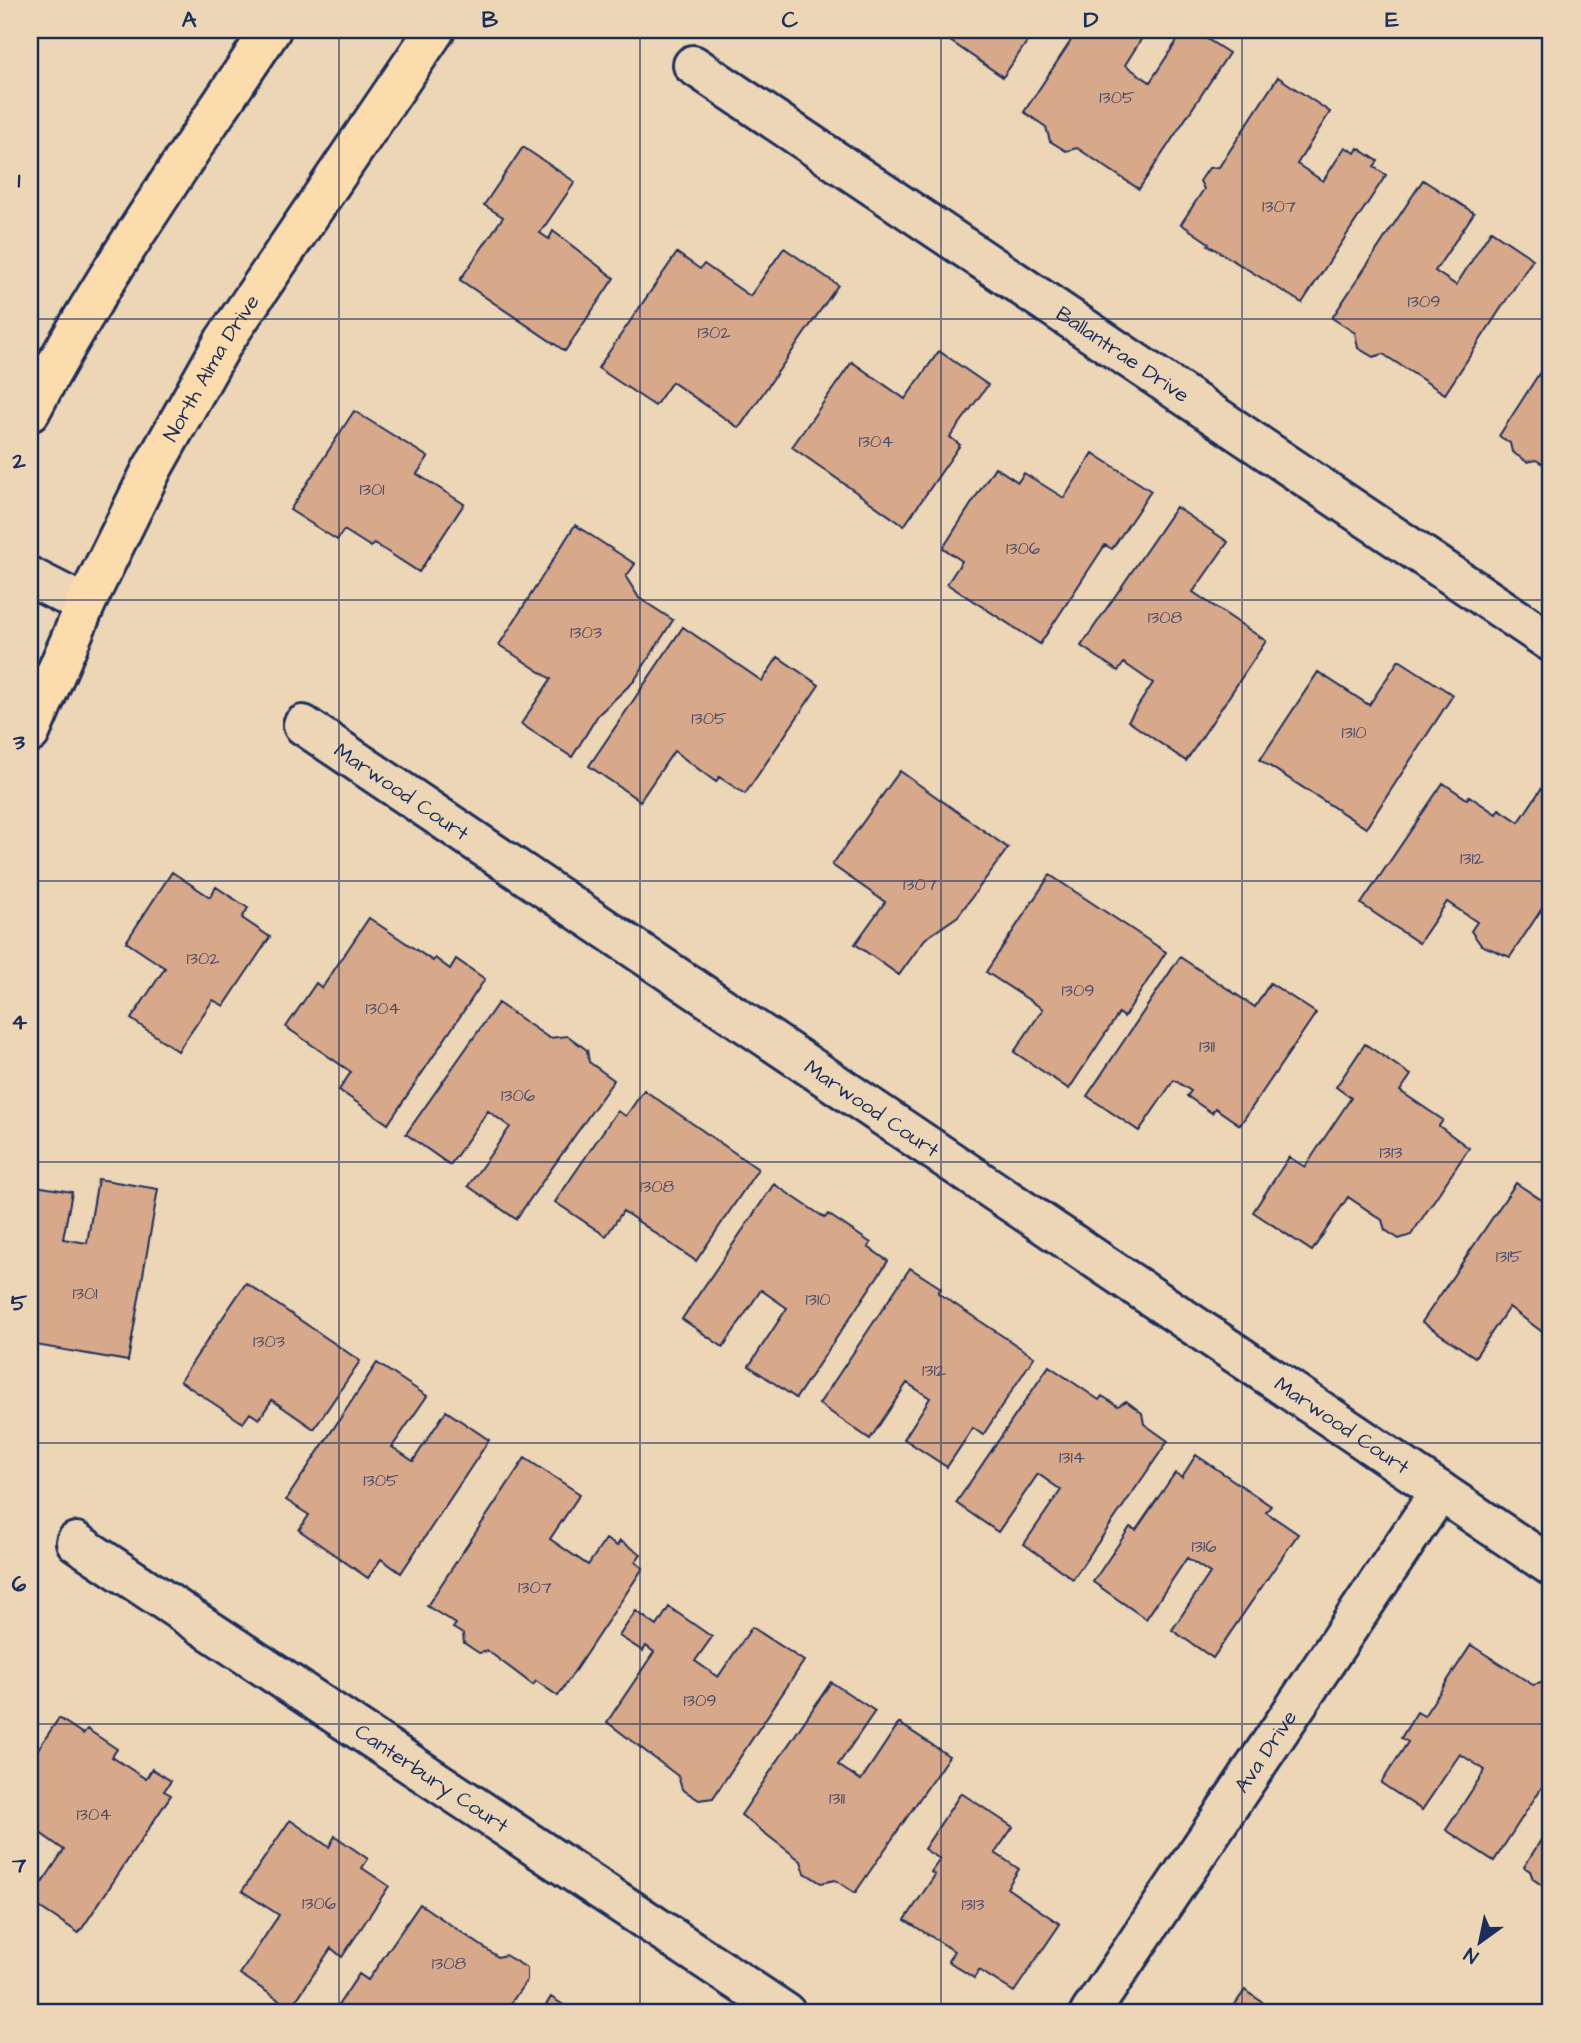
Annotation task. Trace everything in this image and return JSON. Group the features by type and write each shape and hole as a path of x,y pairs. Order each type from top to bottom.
{"main road":[{"path":"30,412 54,366 271,30"},
{"name":"North Alma Drive","path":"30,733 85,605 152,469 224,341 435,30"}],"street":[{"name":"Ballantrae Drive","path":"693,65 1551,642"},
{"path":"30,577 85,605"},
{"name":"Marwood Court","path":"303,725 1551,1566"},
{"name":"Ava Drive","path":"1090,2013 1440,1491"},
{"name":"Canterbury Court","path":"76,1542 786,2013"}],"building":[{"path":"934,30 1035,30 1003,77"},
{"path":"1078,30 1147,30 1125,65 1150,82 1184,30 1193,30 1229,53 1139,189 1077,148 1066,151 1050,141 1046,127 1024,112"},
{"path":"1278,77 1330,112 1297,164 1323,181 1345,147 1355,153 1358,148 1378,161 1374,167 1386,175 1302,303 1208,245 1209,243 1181,224 1204,189 1200,181 1209,168 1219,167"},
{"path":"523,147 575,182 540,233 549,239 553,231 614,278 565,351 460,280 503,217 484,205"},
{"path":"1423,180 1474,213 1435,271 1456,285 1491,231 1533,259 1445,394 1383,354 1373,357 1358,348 1355,333 1332,318"},
{"path":"784,248 838,285 739,428 672,382 655,406 598,368 677,253 700,269 704,264 750,296"},
{"path":"939,351 988,385 950,437 960,445 904,526 792,447 852,362 905,399"},
{"path":"1551,355 1551,464 1548,462 1546,466 1536,460 1527,462 1512,452 1510,443 1499,436"},
{"path":"354,411 428,457 417,474 464,504 419,572 374,543 371,547 344,530 337,540 290,510"},
{"path":"1093,453 1151,491 1112,549 1105,545 1040,644 947,584 962,561 943,548 995,467 1018,482 1024,473 1064,498"},
{"path":"1176,507 1228,542 1193,592 1266,641 1186,761 1128,721 1153,683 1124,663 1118,671 1081,646"},
{"path":"575,525 635,564 626,577 639,598 673,620 634,681 598,715 572,757 521,724 551,679 499,645"},
{"path":"683,627 762,681 778,657 819,685 745,794 719,777 716,782 674,751 640,801 589,766"},
{"path":"1399,660 1453,695 1366,828 1260,760 1318,672 1369,705"},
{"path":"900,771 1008,848 958,916 925,939 899,975 855,944 885,902 832,865"},
{"path":"1551,774 1551,895 1510,957 1481,945 1471,931 1477,922 1447,902 1419,943 1361,904 1443,783 1496,814 1499,809 1519,822"},
{"path":"172,872 210,897 216,887 248,908 242,918 270,937 224,1006 213,1000 178,1051 131,1019 165,968 126,942"},
{"path":"1050,875 1166,952 1124,1017 1119,1013 1069,1089 1014,1052 1043,1009 986,972"},
{"path":"369,918 433,961 435,958 450,969 456,959 485,979 388,1124 339,1090 351,1072 286,1027 316,983 322,988"},
{"path":"1180,957 1255,1007 1270,983 1316,1013 1240,1125 1215,1108 1212,1113 1187,1096 1191,1091 1174,1080 1139,1131 1087,1096"},
{"path":"498,1003 549,1038 568,1036 587,1050 589,1062 614,1080 516,1219 468,1186 510,1127 488,1111 450,1165 406,1134"},
{"path":"1365,1044 1411,1075 1400,1091 1443,1120 1439,1126 1469,1148 1411,1235 1399,1239 1385,1230 1382,1220 1348,1197 1312,1251 1253,1212 1289,1157 1305,1167 1351,1098 1336,1087"},
{"path":"644,1090 758,1169 696,1261 623,1211 606,1236 555,1202 617,1111 626,1116"},
{"path":"98,1179 158,1189 128,1361 30,1344 30,1185 72,1192 63,1239 87,1243"},
{"path":"1516,1183 1551,1206 1551,1333 1549,1337 1509,1307 1475,1357 1422,1322"},
{"path":"774,1184 825,1218 828,1214 871,1243 868,1247 888,1261 796,1398 749,1366 787,1308 761,1290 723,1347 682,1319"},
{"path":"910,1268 941,1288 938,1293 1034,1357 983,1435 973,1428 947,1467 904,1439 930,1398 907,1383 870,1439 819,1404"},
{"path":"246,1283 360,1361 314,1429 272,1400 259,1419 250,1413 243,1423 180,1381"},
{"path":"377,1363 427,1396 392,1447 413,1461 446,1411 489,1440 401,1573 381,1559 368,1578 299,1530 309,1515 286,1500"},
{"path":"1049,1366 1099,1400 1102,1396 1118,1406 1126,1401 1142,1413 1144,1424 1168,1441 1073,1579 1024,1544 1061,1490 1038,1474 998,1532 956,1503"},
{"path":"1196,1455 1271,1506 1266,1512 1298,1534 1213,1658 1172,1630 1210,1573 1187,1558 1146,1619 1093,1582 1130,1527 1136,1530 1175,1473 1182,1477"},
{"path":"525,1458 580,1494 550,1539 588,1565 606,1539 617,1546 620,1541 641,1554 635,1562 643,1568 558,1696 536,1681 533,1685 488,1651 479,1653 464,1643 463,1634 453,1628 456,1624 427,1606"},
{"path":"669,1607 712,1637 695,1661 718,1677 752,1627 804,1661 713,1798 699,1800 682,1789 678,1776 607,1722 654,1652 646,1646 643,1651 619,1636 636,1611 657,1626"},
{"path":"1471,1645 1533,1685 1545,1682 1551,1686 1551,1773 1494,1861 1446,1830 1485,1770 1460,1754 1422,1810 1381,1783 1408,1742 1401,1738 1417,1712 1424,1716"},
{"path":"831,1682 875,1711 838,1765 861,1780 899,1723 949,1756 855,1893 835,1880 821,1883 805,1873 801,1861 741,1815"},
{"path":"59,1718 83,1734 87,1729 117,1749 112,1757 146,1779 152,1769 171,1781 164,1791 171,1795 79,1933 30,1901 64,1850 40,1833 30,1848 30,1761"},
{"path":"961,1793 1013,1827 995,1853 1019,1869 1007,1888 1060,1924 1014,1992 979,1970 974,1978 948,1961 954,1951 905,1920 935,1875 931,1872 940,1859 924,1849"},
{"path":"290,1820 329,1847 335,1836 368,1859 362,1868 389,1886 342,1957 331,1948 291,2008 240,1974 279,1915 242,1891"},
{"path":"1551,1824 1549,1890 1533,1879 1530,1871 1524,1867"},
{"path":"420,1904 498,1957 505,1955 527,1968 527,1980 504,2013 413,2013 403,2007 399,2013 333,2013 359,1974 368,1980"},
{"path":"1245,1990 1278,2013 1229,2013"},
{"path":"551,1997 576,2013 541,2013"}]}
